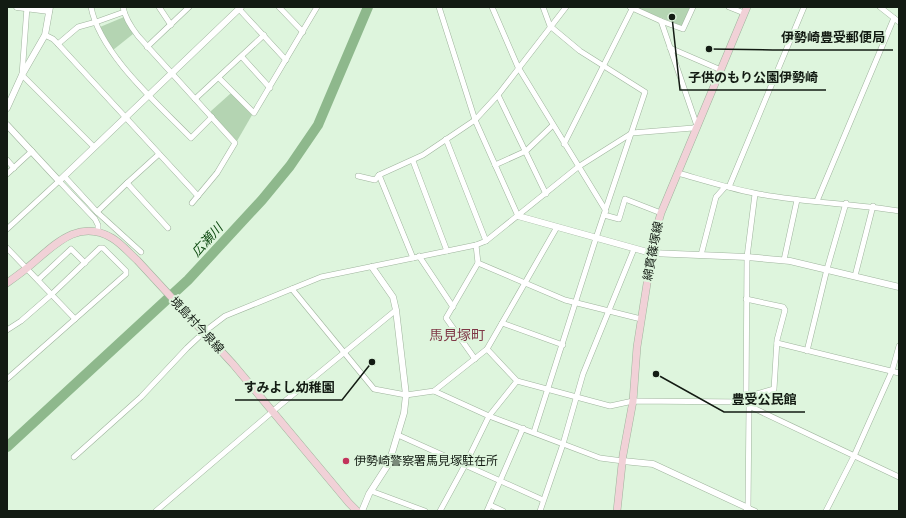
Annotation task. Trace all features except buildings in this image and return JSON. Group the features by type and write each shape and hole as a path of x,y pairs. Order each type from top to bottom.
{"main road":[{"name":"綿貫篠塚線","path":"617,511 632,401 637,347 654,233 746,10"},
{"name":"境島村今泉線","path":"7,283 67,236 83,232 98,232 117,241 202,330 273,411 357,511"}],"street":[{"path":"7,108 22,75 45,35 50,9 17,7"},
{"path":"27,7 22,75 94,147"},
{"path":"91,7 103,38 114,55 149,95 191,138 212,117"},
{"path":"159,7 171,25"},
{"path":"147,47 189,7"},
{"path":"219,78 254,113 317,7"},
{"path":"440,7 475,120 518,216 651,254 746,257 784,260 899,287"},
{"path":"492,7 518,67 605,213 619,219 625,199 661,213"},
{"path":"534,432 577,304 596,238 645,92 580,51 550,26 543,7"},
{"path":"358,176 375,180 379,175 413,161 475,120 498,95 518,67 566,7"},
{"path":"564,144 631,8 683,29 693,7"},
{"path":"729,7 746,10"},
{"path":"701,255 716,197 727,187 804,7"},
{"path":"880,7 899,22"},
{"path":"7,229 240,8 286,60"},
{"path":"281,8 303,32"},
{"path":"58,44 78,27 96,22 123,10 130,25 147,47 235,143 217,173 192,204"},
{"path":"817,201 894,18"},
{"path":"74,457 141,397 202,330 225,316 321,277 476,245 486,241 578,167 632,133 693,128 697,126 661,21"},
{"path":"45,35 53,39 58,44 198,196"},
{"path":"195,99 264,35"},
{"path":"670,48 721,70"},
{"path":"242,56 270,88"},
{"path":"498,95 546,194"},
{"path":"7,125 95,219 98,225 98,232"},
{"path":"495,165 526,151 553,125"},
{"path":"446,140 486,241"},
{"path":"7,174 32,151"},
{"path":"97,212 159,154"},
{"path":"7,160 14,168"},
{"path":"413,161 447,250"},
{"path":"678,173 755,194 797,200 846,203 899,210"},
{"path":"379,175 413,258"},
{"path":"64,176 97,212 141,252"},
{"path":"127,184 168,228"},
{"path":"747,509 746,257 755,194"},
{"path":"784,260 797,200"},
{"path":"807,351 827,269 846,203"},
{"path":"855,276 873,206"},
{"path":"292,288 374,389 406,395 434,391 487,349 557,227"},
{"path":"475,359 446,318 478,263 476,245"},
{"path":"7,248 75,319"},
{"path":"7,330 21,321 102,248 126,270 126,272 75,319 7,379"},
{"path":"38,280 71,249 85,263"},
{"path":"540,511 563,444 583,374 634,249"},
{"path":"419,256 453,306"},
{"path":"478,263 524,284 565,300 641,319"},
{"path":"362,511 371,491 389,463 404,413 406,395 396,310 393,297 372,267"},
{"path":"487,349 517,381 610,406 632,401 747,402 774,389 777,343 785,310 783,307 746,299"},
{"path":"156,511 273,411 396,310"},
{"path":"502,323 563,346"},
{"path":"777,343 899,373"},
{"path":"826,511 854,456 892,371 899,346"},
{"path":"440,511 489,416 517,381"},
{"path":"434,391 489,416 600,458 653,464 747,509 755,511"},
{"path":"747,402 899,477"},
{"path":"487,511 523,428"},
{"path":"398,435 544,500"},
{"path":"371,491 425,511"},
{"path":"490,505 503,511"}],"green space":[{"path":"634,7 690,7 682,26"},
{"path":"124,17 133,34 113,50 100,27"},
{"path":"230,94 232,94 252,115 237,141 211,113 211,111"}],"waterway":[{"name":"広瀬川","path":"7,447 188,280 262,200 290,166 318,125 368,7"}],"place":[{"name":"子供のもり公園伊勢崎","path":"672,17"},
{"name":"伊勢崎豊受郵便局","path":"709,49"},
{"name":"すみよし幼稚園","path":"372,362"},
{"name":"豊受公民館","path":"656,374"},
{"name":"伊勢崎警察署馬見塚駐在所","path":"346,461"}],"district":[{"name":"馬見塚町","path":"457,335"}]}
